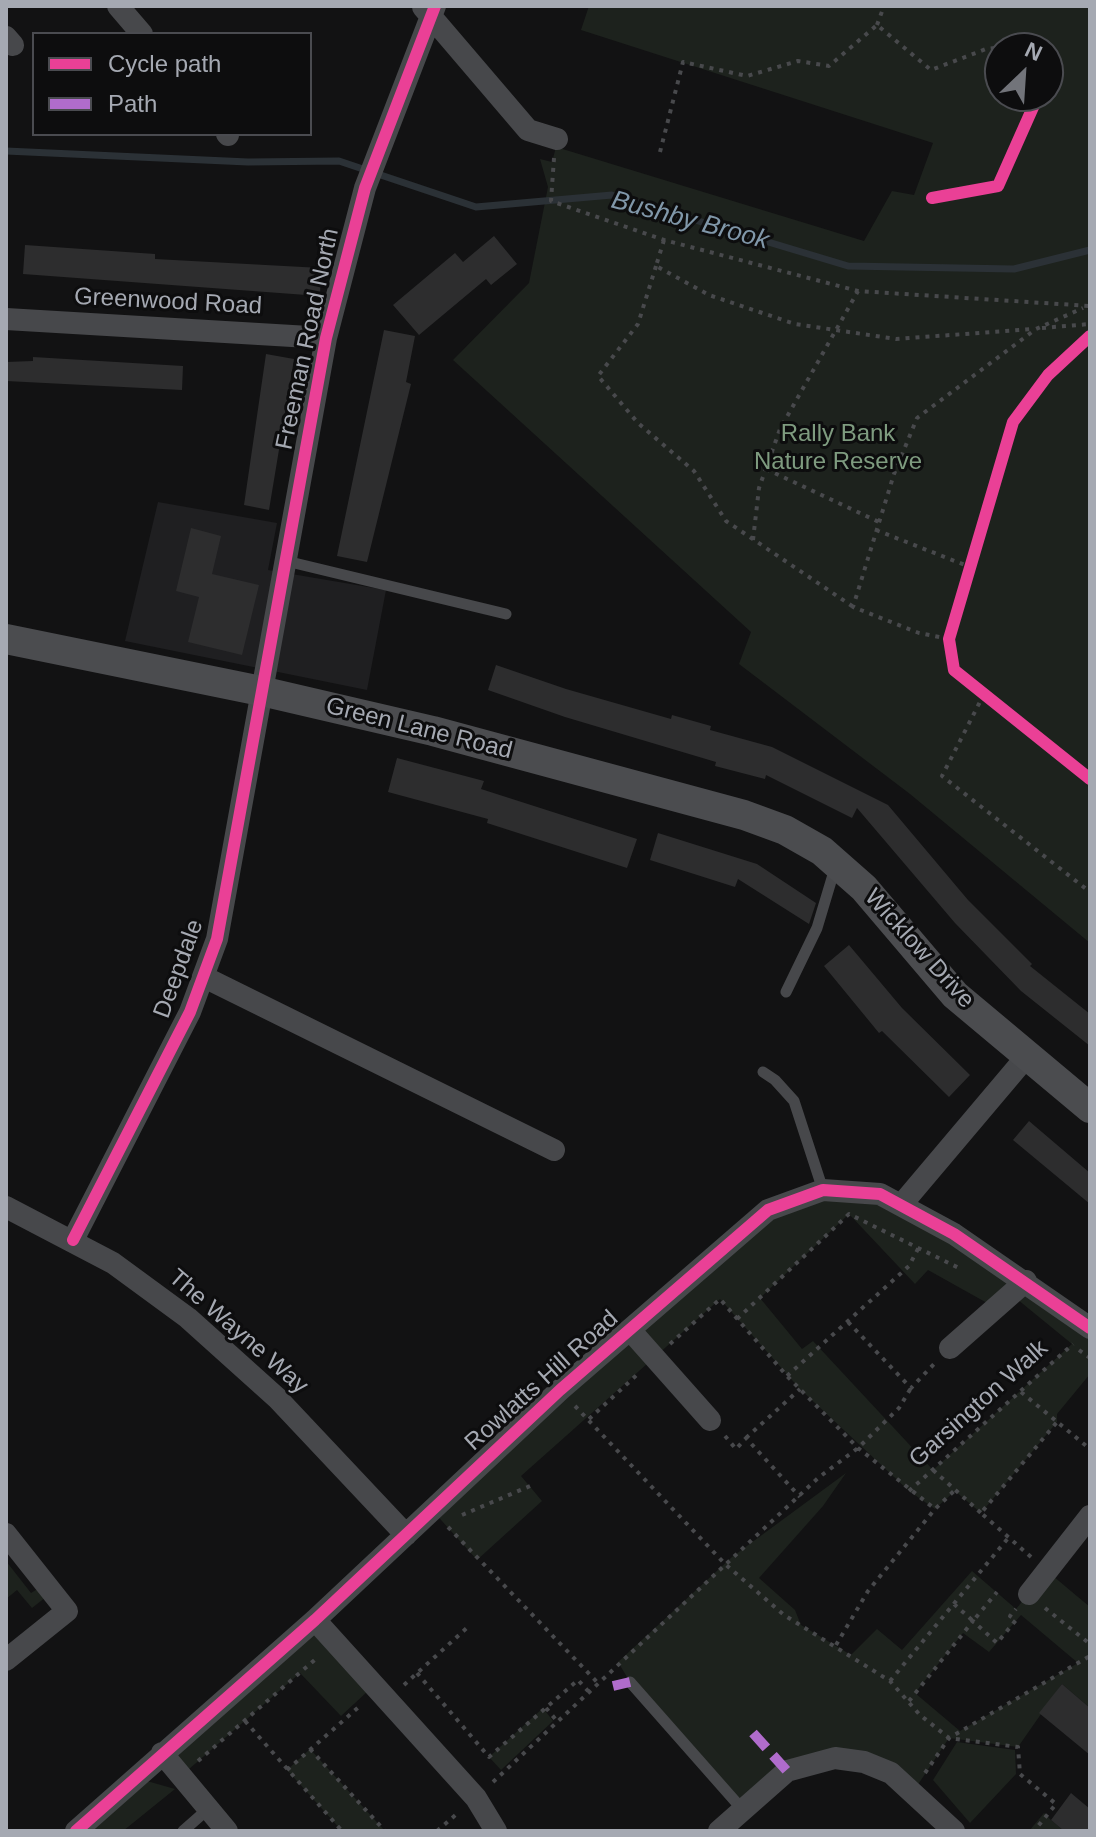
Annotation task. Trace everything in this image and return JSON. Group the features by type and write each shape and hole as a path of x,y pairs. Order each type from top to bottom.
{"street":[{"path":"118,6 140,32"},
{"path":"430,9 528,130 556,146"},
{"name":"Freeman Road North","path":"261,691 326,338 365,188 430,9"},
{"name":"Greenwood Road","path":"6,319 326,338"},
{"name":"Green Lane Road","path":"6,639 261,691 433,731 744,815 785,830 830,857"},
{"name":"Deepdale","path":"73,1240 190,1012 204,977 226,901 261,691"},
{"name":"Wicklow Drive","path":"830,857 864,888 955,995 1090,1108"},
{"path":"204,977 554,1150"},
{"path":"902,1204 1027,1056"},
{"name":"Rowlatts Hill Road","path":"76,1831 315,1620 560,1390 768,1210 823,1190 880,1194 902,1204 1026,1281 1090,1328"},
{"name":"The Wayne Way","path":"6,1207 73,1240 151,1289 223,1348 288,1409 406,1535"},
{"path":"950,1348 1026,1281"},
{"path":"631,1331 710,1420"},
{"path":"1029,1594 1090,1516"},
{"path":"6,1534 67,1611 7,1657"},
{"path":"315,1620 476,1798 496,1831"},
{"path":"162,1753 227,1831"},
{"path":"719,1831 787,1771 826,1759 849,1759 878,1767 913,1792 954,1831"}],"lane":[{"path":"286,561 506,614"},
{"path":"786,992 817,928 830,857"},
{"path":"763,1072 794,1101 823,1190"},
{"path":"630,1682 742,1809"},
{"path":"183,1831 208,1809"}],"path":[{"path":"660,152 683,62 747,76 798,61 829,66 877,25 884,6"},
{"path":"877,25 931,70 984,50"},
{"path":"556,146 551,201 664,240 858,291 1088,306"},
{"path":"664,240 638,324 598,376 638,423 694,471 726,521 853,607 919,633 949,639"},
{"path":"656,266 709,295 795,324 839,328 896,339 1090,324"},
{"path":"753,540 759,488 780,429 858,291"},
{"path":"853,607 869,566 876,530 917,418 1036,329 1088,306"},
{"path":"766,469 879,522"},
{"path":"876,530 972,561 966,581"},
{"path":"951,654 949,639 953,624"},
{"path":"995,703 979,690 942,776 1090,892"},
{"path":"737,1319 849,1214 972,1274"},
{"path":"787,1376 909,1266 919,1247"},
{"path":"589,1419 720,1299 787,1376 858,1448 935,1509"},
{"path":"848,1322 911,1388"},
{"path":"437,1831 725,1564 858,1448 899,1408 911,1388 950,1348"},
{"path":"710,1420 736,1449 800,1389"},
{"path":"560,1390 725,1564 784,1615 890,1681 949,1738 1018,1747 1020,1774 1056,1804 1034,1831"},
{"path":"1021,1392 1090,1449"},
{"path":"981,1513 1057,1422"},
{"path":"746,1438 800,1497"},
{"path":"933,1470 1047,1571"},
{"path":"530,1486 444,1523 597,1683"},
{"path":"836,1645 868,1591 935,1509 954,1491"},
{"path":"890,1681 1009,1537"},
{"path":"909,1701 997,1592"},
{"path":"953,1604 997,1643 1016,1620 1010,1616 1029,1594 1090,1644"},
{"path":"287,1770 310,1749 417,1673 470,1625"},
{"path":"181,1776 335,1642"},
{"path":"913,1792 949,1738 1090,1656"},
{"path":"417,1673 489,1757 578,1680 588,1691"},
{"path":"604,1675 613,1686"},
{"path":"546,1708 557,1721"},
{"path":"245,1721 342,1831"},
{"path":"310,1749 385,1831"}],"shaded area":[{"path":"158,502 277,523 268,570 386,590 367,690 125,641"}],"green space":[{"name":"Rally Bank Nature Reserve","path":"589,6 1090,6 1090,943 910,794 739,664 751,632 453,360 529,283 548,187 540,159 552,162 556,147 864,241 892,191 914,195 933,143 581,30"},
{"path":"823,1190 880,1194 1090,1328 1090,1374 1057,1414 1057,1422 981,1513 955,1491 935,1509 909,1491 800,1389 720,1299 521,1476 542,1501 477,1560 433,1511 768,1210","holes":["849,1214 915,1284 928,1270 996,1308 1012,1295 1072,1344 933,1470 813,1341 802,1349 760,1298"]},
{"path":"846,1473 823,1506 759,1578 795,1610 801,1625 851,1655 877,1629 902,1650 972,1571 1016,1609 1047,1571 1090,1607 1090,1708 1062,1684 1018,1747 949,1738 913,1792 902,1782 818,1760 742,1809 630,1682 618,1662 732,1557","holes":["1021,1615 1078,1663 960,1731 915,1693 963,1633 989,1652"]},
{"path":"6,1561 31,1593 39,1588 46,1597 32,1608 17,1590 6,1599"},
{"path":"315,1620 368,1691 341,1716 300,1673 181,1776 162,1753"},
{"path":"543,1708 553,1721 501,1770 489,1757"},
{"path":"957,1742 1015,1750 1016,1774 970,1823 933,1780"},
{"path":"310,1749 385,1831 342,1831 287,1770"},
{"path":"147,1781 175,1789 123,1831 90,1831"},
{"path":"1044,1813 1051,1820 1064,1831 1029,1831"}],"building":[{"path":"494,236 517,264 491,285 486,279 419,335 393,305 455,253 463,262"},
{"path":"25,245 155,254 155,259 321,268 320,296 23,274"},
{"path":"384,330 415,336 406,382 411,384 367,562 337,556"},
{"path":"266,354 294,359 269,510 244,505"},
{"path":"33,357 183,366 182,390 6,381 6,362 33,361"},
{"path":"191,528 221,536 212,574 259,585 242,655 188,642 199,597 176,591"},
{"path":"496,665 566,689 671,719 672,715 711,726 710,730 772,747 888,805 968,900 1032,964 1030,966 1090,1014 1090,1046 1021,991 955,923 857,808 852,818 766,775 765,779 715,766 716,762 565,717 488,690"},
{"path":"397,758 484,781 481,789 637,839 627,868 487,823 488,819 388,792"},
{"path":"658,833 757,864 816,903 809,924 738,879 735,887 650,860"},
{"path":"849,945 902,1008 970,1075 949,1097 882,1031 879,1033 824,966"},
{"path":"1029,1121 1090,1173 1090,1204 1013,1140"},
{"path":"1062,1684 1090,1708 1090,1755 1039,1713"},
{"path":"1071,1793 1090,1809 1090,1831 1064,1831 1051,1820"}],"waterway":[{"name":"Bushby Brook","path":"6,151 248,162 339,161 476,207 612,195 848,266 1014,269 1090,250"}],"marked path":[{"path":"613,1686 630,1682"},
{"path":"753,1733 787,1771"}],"cycle path":[{"path":"73,1240 190,1012 217,939 326,338 365,188 435,6"},
{"path":"932,198 998,186 1031,112"},
{"path":"1090,336 1048,375 1013,422 949,639 954,670 1090,779"},
{"path":"76,1831 315,1620 560,1390 768,1210 823,1190 880,1194 954,1234 1090,1328"}]}
